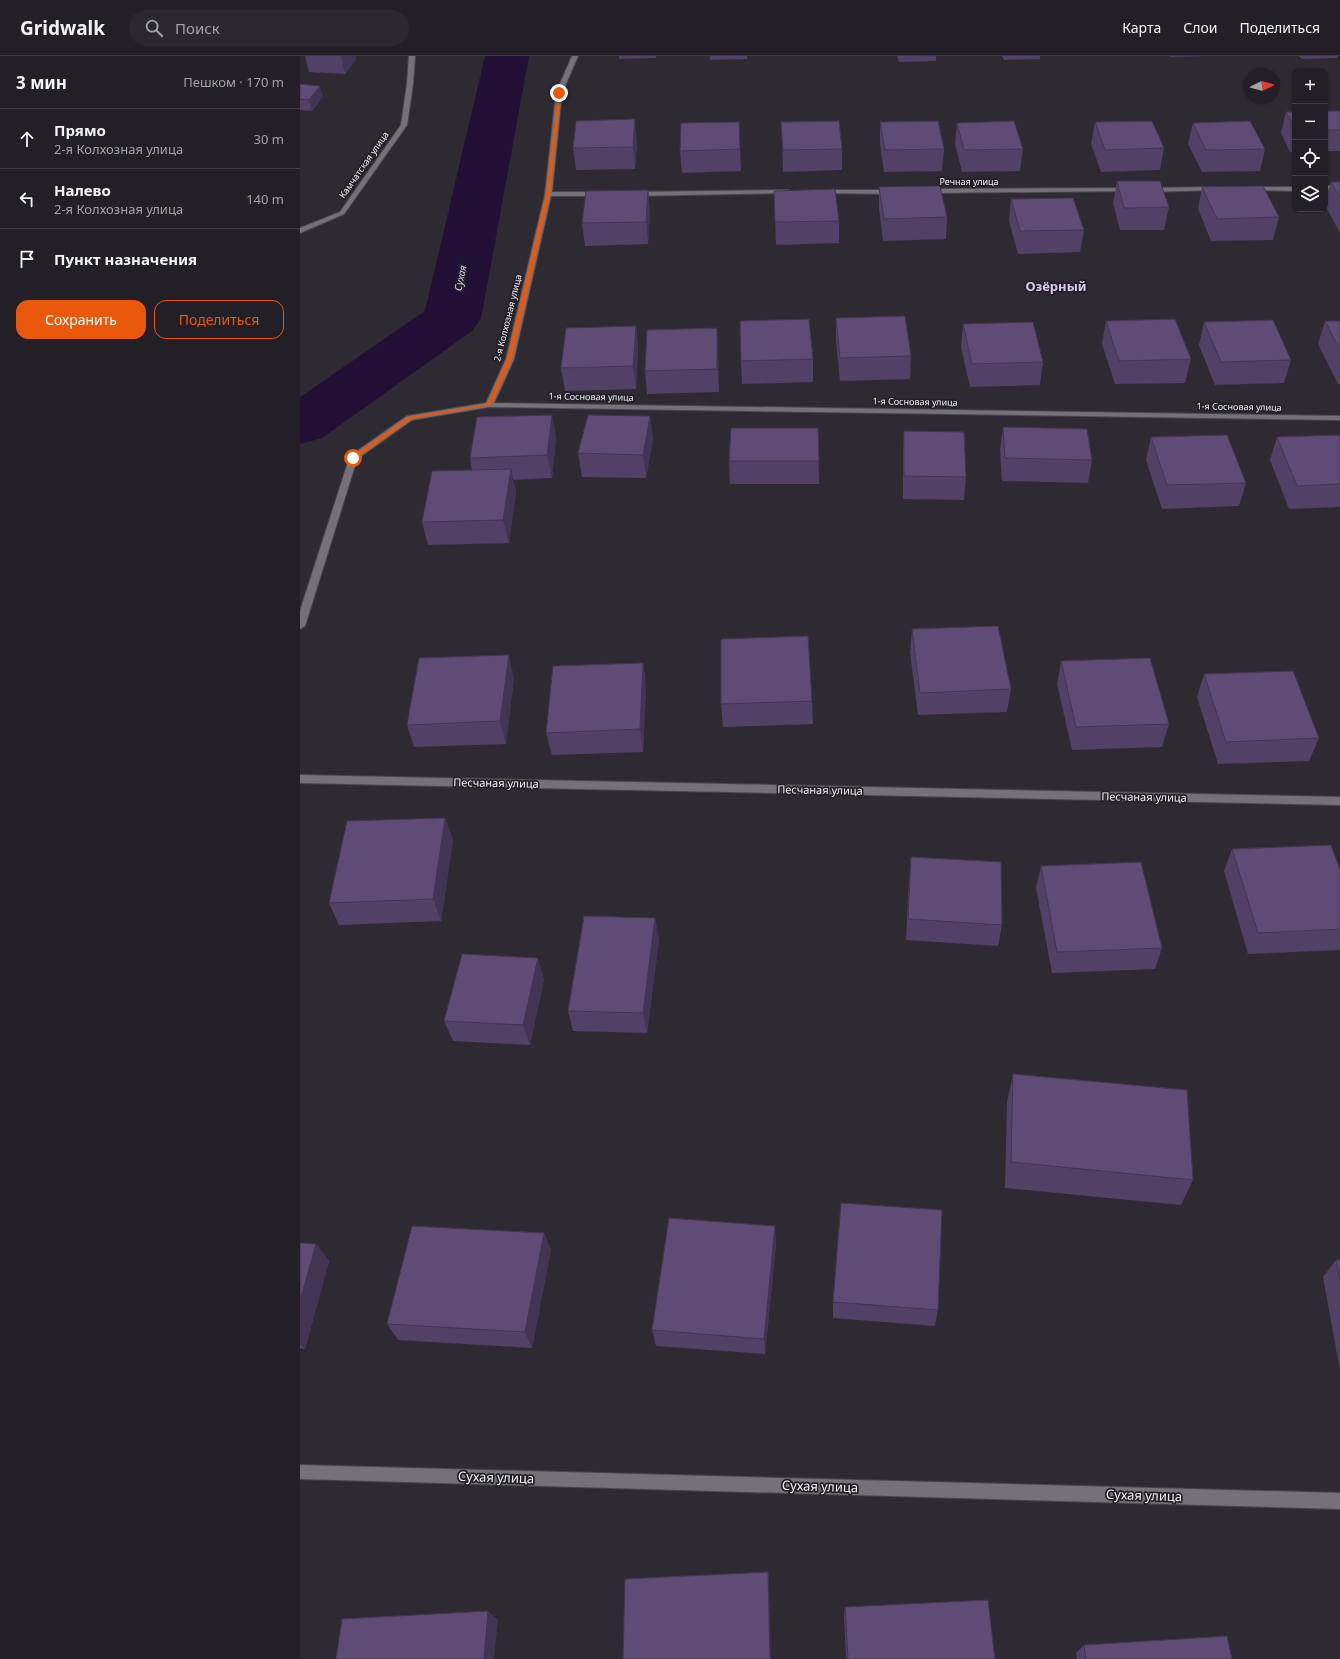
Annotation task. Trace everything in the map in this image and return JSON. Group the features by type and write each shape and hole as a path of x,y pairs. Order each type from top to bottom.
{"street":[{"name":"Камчатская улица","path":"300,231 342,213 404,125 410,84 412,56"},
{"name":"2-я Колхозная улица","path":"489,405 510,359 548,194 559,93 574,56"},
{"path":"1328,188 1340,188"},
{"path":"1144,190 1224,189"},
{"path":"1239,189 1292,189"},
{"name":"Речная улица","path":"921,191 1136,190"},
{"path":"627,194 794,192"},
{"path":"818,192 906,192"},
{"path":"548,194 611,194"},
{"path":"300,626 353,458 410,418 489,405"},
{"name":"1-я Сосновая улица","path":"489,405 1340,418"},
{"name":"Песчаная улица","path":"300,779 1340,801"},
{"name":"Сухая улица","path":"300,1472 1340,1501"}],"building":[{"path":"300,84 320,86 309,100 300,99"},
{"path":"1328,111 1340,111 1340,130 1328,130"},
{"path":"1286,112 1292,112 1292,123"},
{"path":"635,119 633,147 573,148 576,121"},
{"path":"839,121 842,149 783,150 781,122"},
{"path":"938,121 944,149 885,150 880,122"},
{"path":"1014,121 1023,149 964,150 957,123"},
{"path":"1152,121 1164,148 1105,150 1095,122"},
{"path":"1250,121 1265,149 1206,150 1193,123"},
{"path":"739,122 740,149 680,151 681,123"},
{"path":"1117,181 1160,181 1169,207 1124,208"},
{"path":"1331,182 1340,182 1340,198"},
{"path":"940,186 947,217 884,219 879,187"},
{"path":"1263,186 1279,217 1217,219 1202,187"},
{"path":"835,189 839,221 775,222 774,191"},
{"path":"648,190 646,222 582,223 586,191"},
{"path":"1073,198 1084,230 1020,231 1011,199"},
{"path":"905,316 911,356 840,358 836,318"},
{"path":"809,319 813,359 741,361 740,321"},
{"path":"1175,319 1191,359 1119,361 1106,321"},
{"path":"1273,320 1291,360 1221,362 1204,322"},
{"path":"1325,321 1340,321 1340,350"},
{"path":"1033,322 1043,362 972,364 963,324"},
{"path":"636,326 633,366 561,368 566,328"},
{"path":"717,328 717,369 645,371 647,330"},
{"path":"552,415 547,455 470,458 477,417"},
{"path":"588,415 650,416 643,455 578,453"},
{"path":"1003,427 1087,429 1092,460 1005,458"},
{"path":"731,428 818,428 819,461 729,461"},
{"path":"904,431 964,432 966,477 904,476"},
{"path":"1227,435 1246,483 1167,485 1151,437"},
{"path":"1340,435 1340,484 1297,486 1277,437"},
{"path":"511,469 503,520 422,522 432,471"},
{"path":"998,626 1011,689 920,693 912,629"},
{"path":"808,636 812,701 721,704 721,639"},
{"path":"509,655 500,721 407,725 419,658"},
{"path":"1150,658 1169,724 1076,727 1061,661"},
{"path":"643,663 640,729 546,733 553,666"},
{"path":"1293,671 1319,738 1226,742 1204,674"},
{"path":"445,818 433,899 329,903 347,821"},
{"path":"1331,845 1340,870 1340,929 1258,933 1232,849"},
{"path":"911,857 1001,862 1002,925 908,919"},
{"path":"1141,862 1162,948 1057,952 1041,866"},
{"path":"584,916 655,918 643,1013 568,1011"},
{"path":"462,954 538,958 523,1025 444,1021"},
{"path":"1013,1074 1187,1090 1193,1180 1011,1162"},
{"path":"841,1203 942,1210 938,1310 833,1302"},
{"path":"669,1218 775,1226 764,1339 652,1330"},
{"path":"412,1226 544,1233 525,1332 387,1324"},
{"path":"300,1243 316,1244 300,1301"},
{"path":"1336,1260 1340,1260 1340,1281"},
{"path":"768,1572 770,1659 623,1659 625,1579"},
{"path":"988,1600 995,1659 848,1659 845,1607"},
{"path":"488,1611 484,1659 336,1659 342,1619"},
{"path":"1227,1636 1232,1659 1086,1659 1084,1645"}],"waterway":[{"name":"Сухая","path":"300,425 452,319 507,56"}],"district":[{"name":"Озёрный","path":"1056,286"}],"route":[{"path":"353,458 410,418 489,405 510,359 548,194 559,93"}]}
